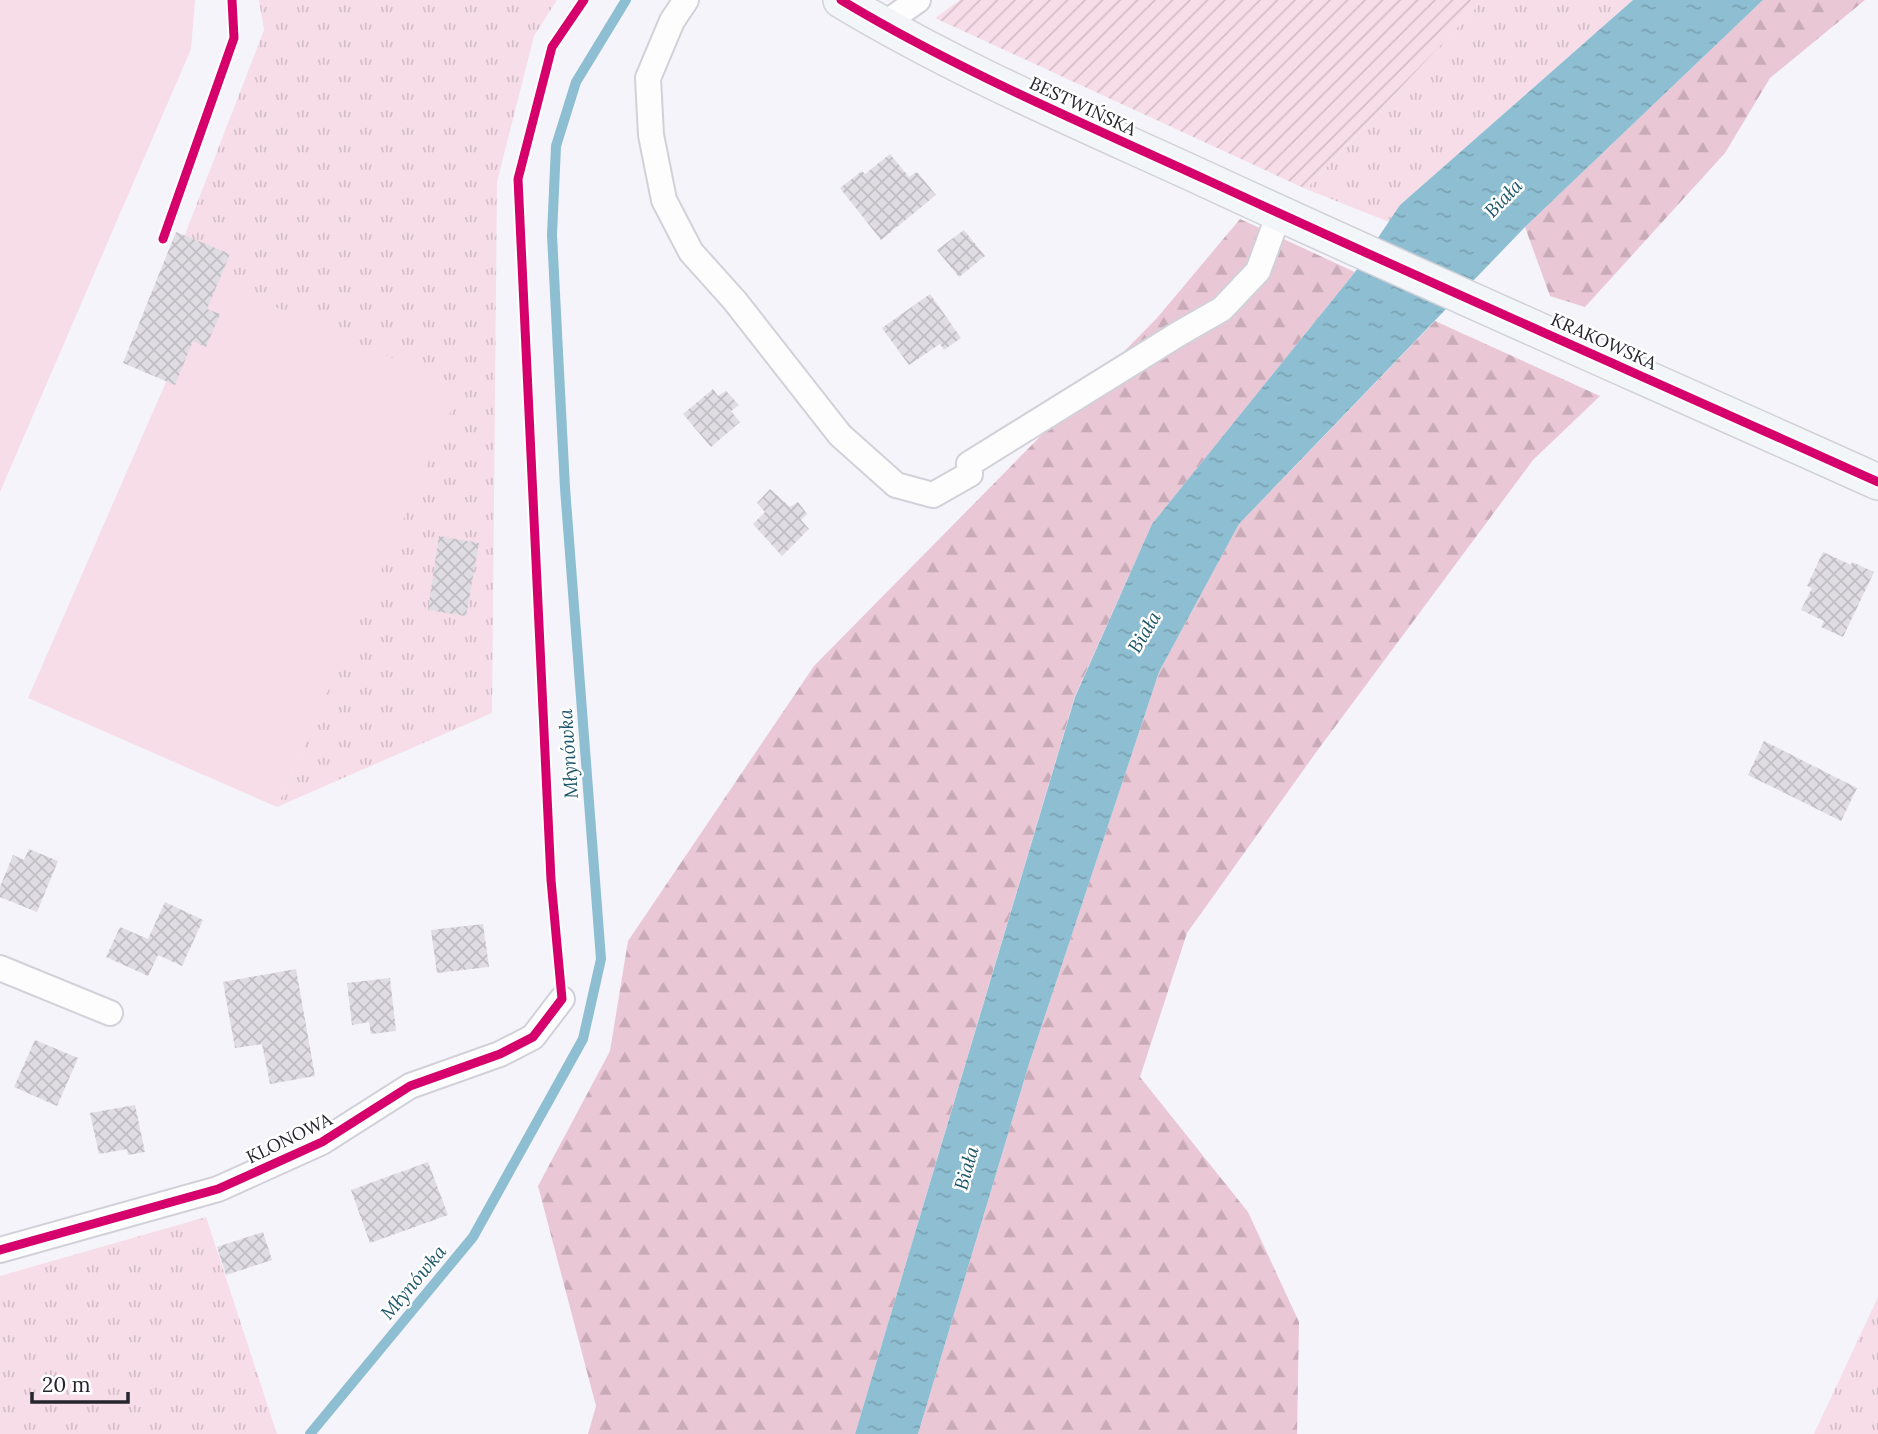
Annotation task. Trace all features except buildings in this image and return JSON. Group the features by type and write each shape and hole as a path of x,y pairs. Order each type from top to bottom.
{"street":[{"path":"686,0 672,21 648,78 651,135 664,200 691,252 735,301 840,435 896,485 933,495 970,474 968,464 1222,309 1258,271 1279,214"},
{"name":"BESTWIŃSKA","path":"841,0 883,25 1026,97 1317,231"},
{"path":"883,25 918,0"},
{"name":"KRAKOWSKA","path":"1317,231 1878,482"},
{"path":"0,968 110,1013"},
{"name":"KLONOWA","path":"0,1250 218,1189 322,1142 410,1086 500,1054 533,1037 562,999"}],"path":[{"path":"163,239 234,38 232,0"},
{"path":"562,999 551,880 518,178 552,47 584,0"}],"green space":[{"path":"0,0 195,0 191,49 0,492"},
{"path":"259,0 557,0 534,36 497,182 492,713 277,807 460,388 174,263 264,30"},
{"path":"960,0 1483,0 1306,189 935,18"},
{"path":"1483,0 1633,0 1400,205 1389,222 1306,189"},
{"path":"1763,0 1865,0 1770,78 1725,153 1585,307 1550,296 1525,227"},
{"path":"1240,219 1355,272 1152,524 1075,696 855,1434 588,1434 596,1406 538,1186 610,1051 628,941 814,666 1157,318"},
{"path":"211,279 461,388 277,807 28,698"},
{"path":"1435,321 1600,396 1533,460 1317,751 1187,933 1140,1077 1248,1212 1299,1322 1297,1434 918,1434 1029,1064 1159,672 1239,524"},
{"path":"206,1217 277,1434 0,1434 0,1276"},
{"path":"1878,1297 1878,1434 1814,1434"}],"water":[{"name":"Biała","path":"1633,0 1763,0 1525,227 1239,524 1159,672 1029,1064 918,1434 855,1434 1075,697 1152,524 1355,272 1400,205"}],"waterway":[{"name":"Młynówka","path":"310,1434 473,1237 583,1039 601,959 565,488 552,235 556,146 576,82 626,0"}],"cycle path":[{"path":"163,239 234,38 232,0"},
{"path":"0,1250 218,1189 322,1142 410,1086 500,1054 533,1037 562,999 551,880 518,179 552,47 584,0"},
{"path":"841,0 930,50 1067,116 1878,482"}]}
